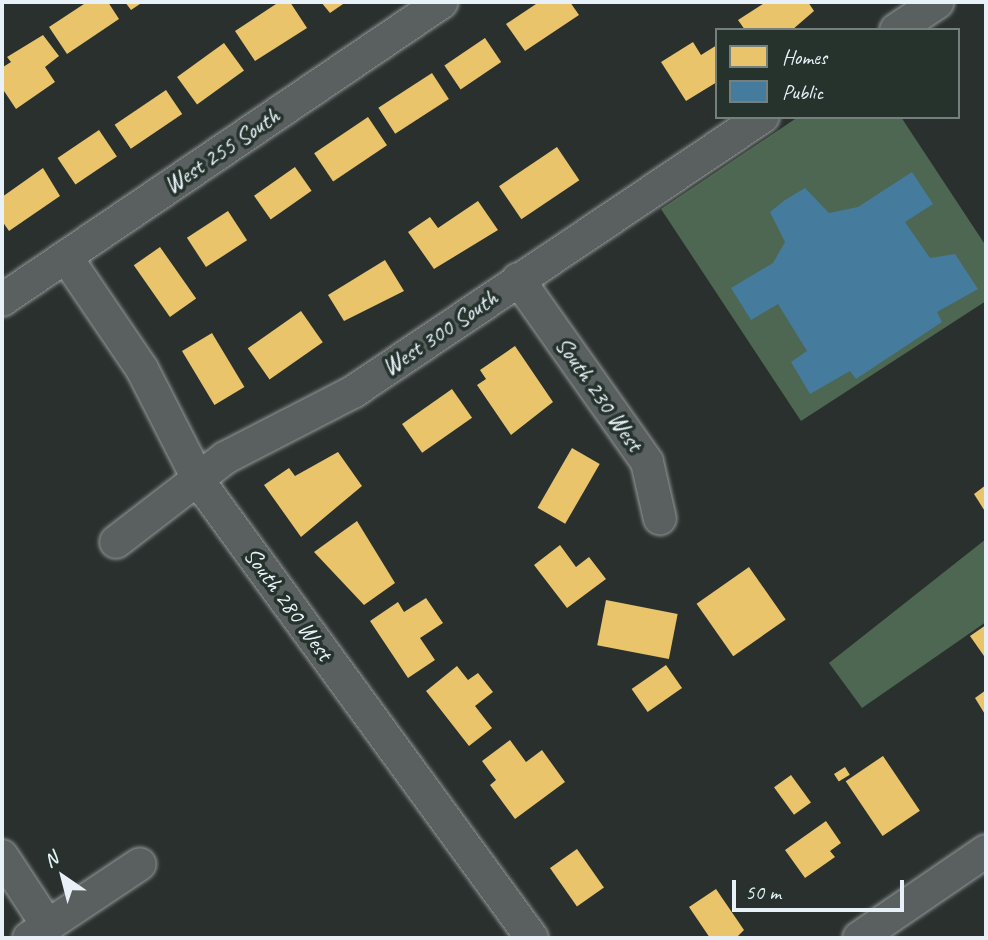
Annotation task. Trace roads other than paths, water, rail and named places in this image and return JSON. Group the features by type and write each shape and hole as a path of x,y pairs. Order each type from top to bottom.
{"street":[{"name":"West 255 South","path":"2,300 442,2"},
{"path":"898,28 938,2"},
{"name":"West 300 South","path":"116,542 200,483 225,458 353,392 760,119"},
{"name":"South 280 West","path":"66,257 142,369 200,483 532,938"},
{"name":"South 230 West","path":"518,279 647,462 660,519"},
{"path":"859,938 986,851"},
{"path":"2,856 38,932 141,864"}]}
